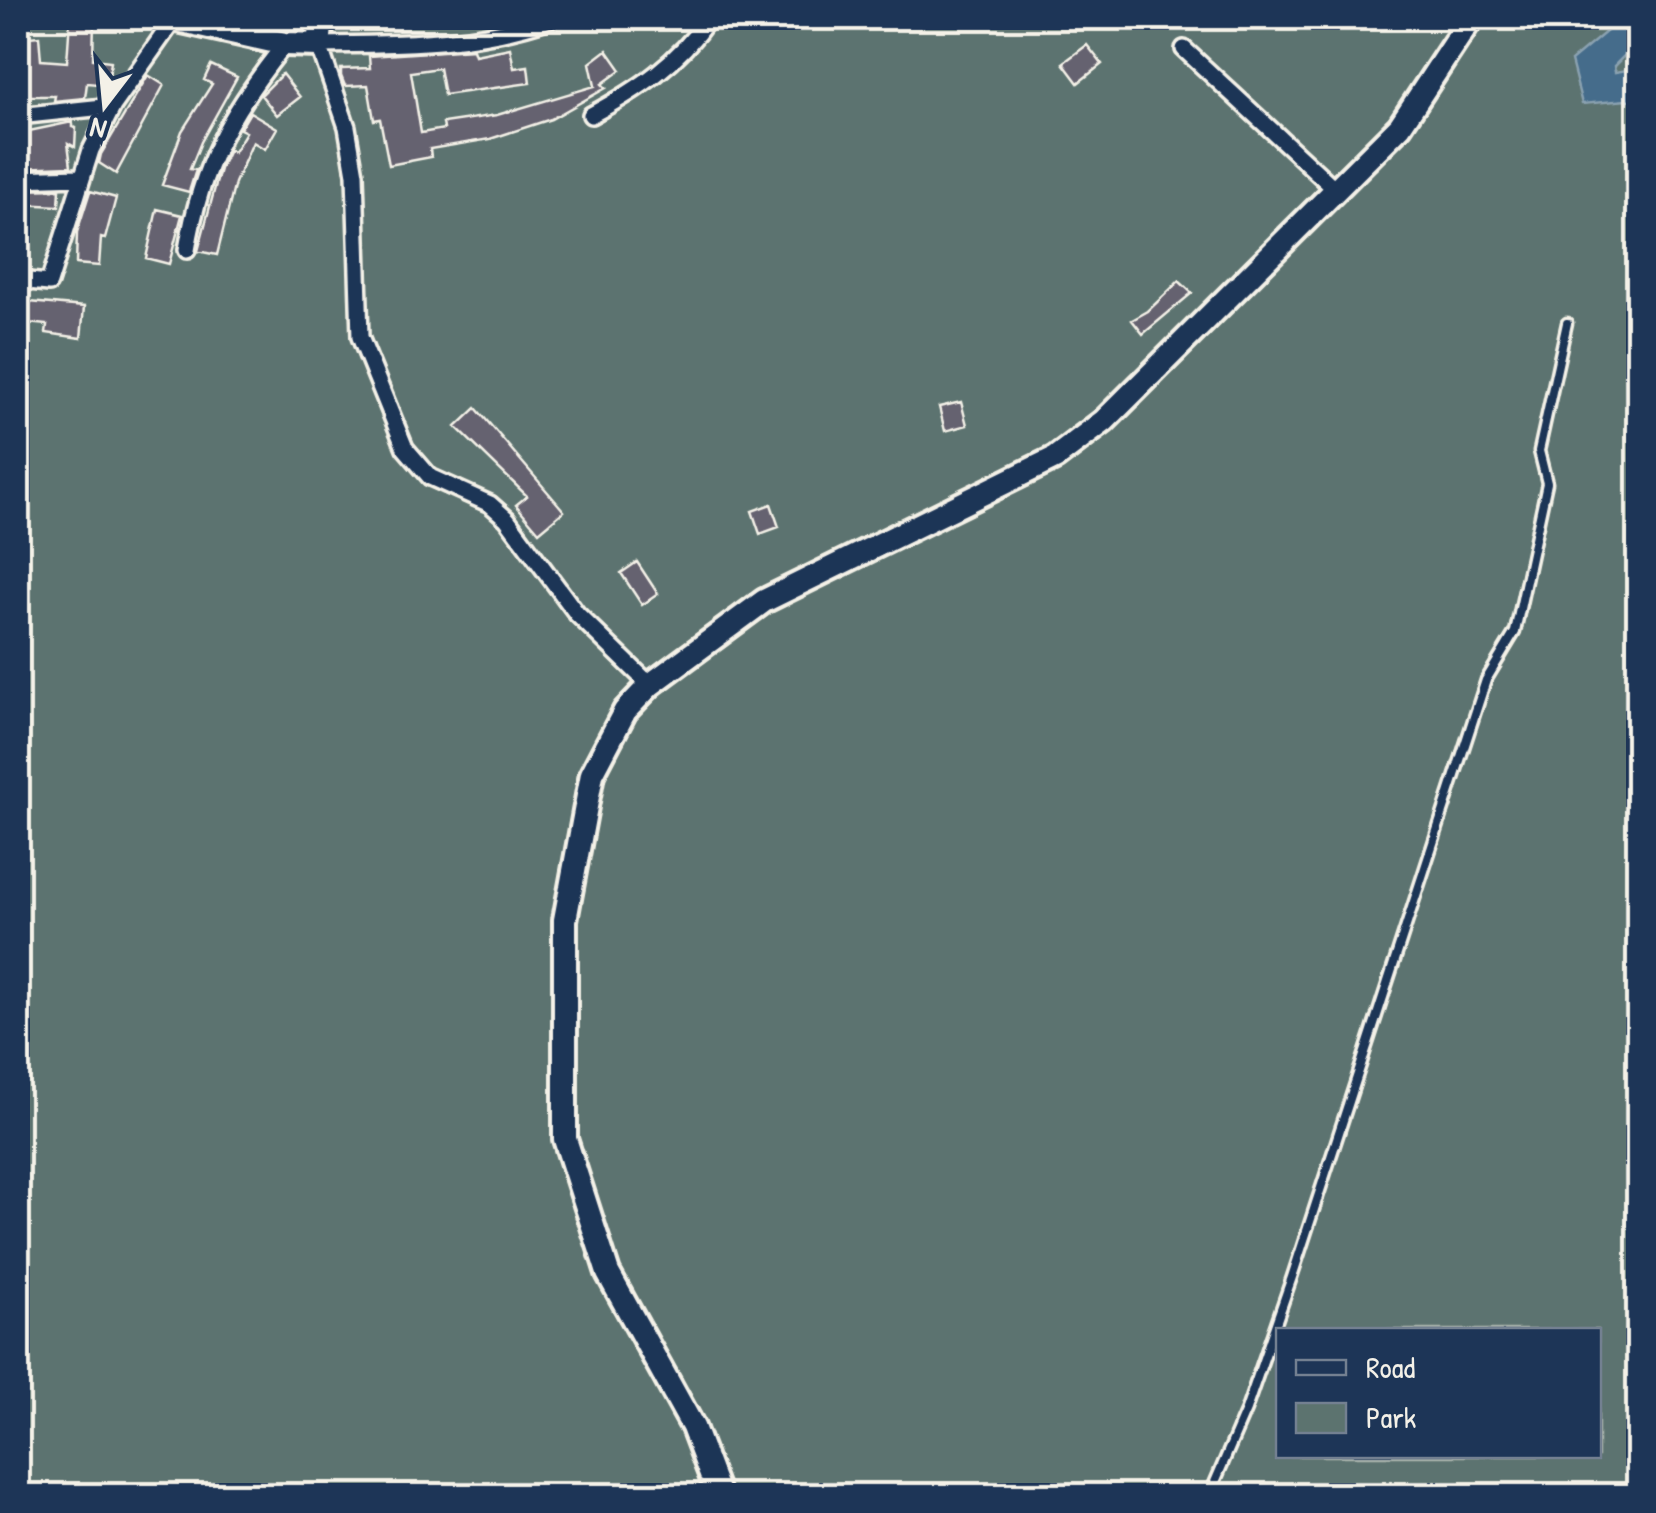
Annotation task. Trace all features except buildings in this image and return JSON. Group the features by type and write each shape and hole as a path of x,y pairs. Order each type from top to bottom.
{"street":[{"path":"18,280 49,283 80,177 113,106 172,18 285,44 320,45 412,44 511,33 554,18"},
{"path":"322,18 320,45 347,126 355,174 360,337 405,448 430,477 490,504 507,519 568,603 650,685"},
{"path":"591,116 644,87 690,46 710,18"},
{"path":"719,1496 693,1426 608,1273 566,1139 565,920 592,774 625,711 650,685 764,602 1055,458 1104,421 1400,126 1471,18"},
{"path":"187,250 208,163 240,100 285,44"},
{"path":"1184,49 1336,190"},
{"path":"18,116 113,106"},
{"path":"18,179 80,177"}],"lane":[{"path":"1209,1496 1246,1410 1292,1278 1486,680 1515,632 1547,484 1540,451 1567,324"}],"green space":[{"path":"18,18 1638,18 1638,1495 18,1495"}],"water":[{"path":"1611,18 1638,18 1638,42 1614,66 1615,72 1638,68 1638,99 1582,104 1571,61 1613,26"}]}
